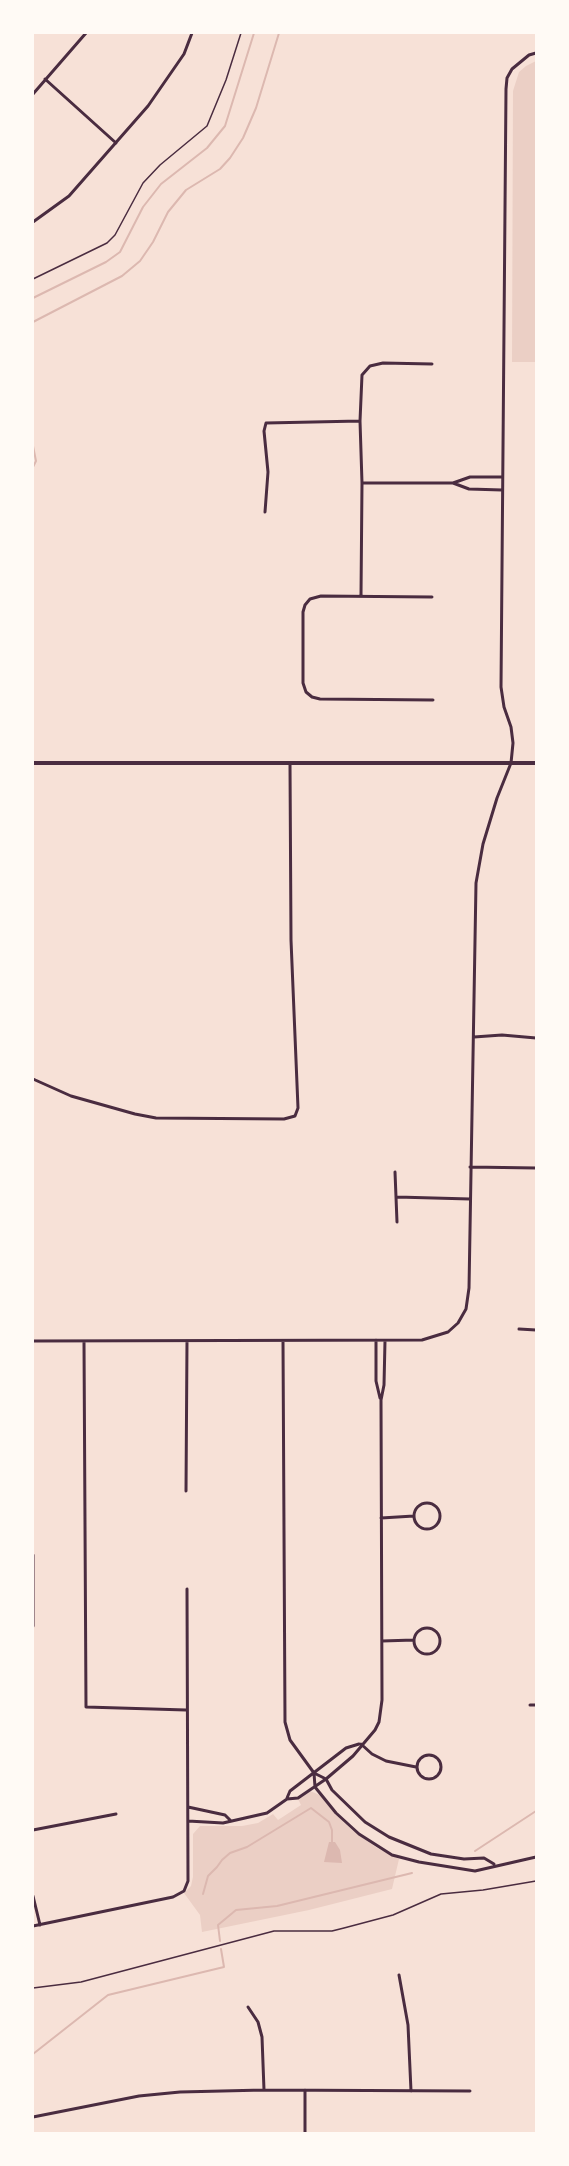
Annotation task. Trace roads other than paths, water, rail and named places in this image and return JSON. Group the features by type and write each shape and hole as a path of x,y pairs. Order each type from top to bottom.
{"street":[{"path":"33,94 86,33"},
{"path":"33,222 69,196 148,106 184,54 192,33"},
{"path":"33,1341 422,1340 448,1332 459,1323 466,1309 469,1288 476,883 483,844 497,798 512,763 513,743 501,687 506,89 507,78 512,69 519,61 536,53"},
{"path":"45,79 116,143"},
{"path":"362,596 360,421 362,375 370,366 383,363 432,364"},
{"path":"265,512 268,472 264,431 266,423 360,421"},
{"path":"362,483 453,483 470,477 502,477"},
{"path":"453,483 470,489 502,490"},
{"path":"432,597 321,596 310,599 303,612 303,684 306,692 312,698 433,700"},
{"path":"33,762 536,763"},
{"path":"33,1079 71,1096 156,1118 284,1119 295,1116 298,1108 291,940 290,762"},
{"path":"474,1036 502,1035 536,1038"},
{"path":"470,1167 536,1168"},
{"path":"395,1172 397,1222"},
{"path":"397,1197 470,1199"},
{"path":"519,1329 536,1330"},
{"path":"376,1340 376,1381 381,1400"},
{"path":"188,1821 224,1823 267,1813 287,1799 298,1798 326,1779 353,1756 380,1722 382,1700 381,1400 384,1384 385,1340"},
{"path":"186,1491 187,1341"},
{"path":"283,1341 285,1722 290,1740 314,1773 326,1779 332,1790 359,1817 389,1837 431,1854 464,1859 484,1858 495,1865"},
{"path":"84,1342 86,1707 186,1710"},
{"path":"427,1503 436,1507 440,1515 436,1525 427,1528 418,1525 414,1516 418,1507 427,1503"},
{"path":"381,1518 414,1516"},
{"path":"33,1555 33,1626"},
{"path":"33,1926 173,1897 184,1891 188,1881 187,1589"},
{"path":"421,1629 430,1629 438,1634 440,1643 436,1651 423,1654 416,1649 414,1640 421,1629"},
{"path":"382,1641 414,1640"},
{"path":"530,1705 536,1705"},
{"path":"287,1799 290,1791 346,1748 361,1744"},
{"path":"361,1744 372,1754 386,1761 416,1767"},
{"path":"428,1754 437,1757 441,1766 438,1775 430,1779 420,1776 416,1767 419,1758 428,1754"},
{"path":"314,1773 315,1787 336,1813 359,1834 392,1855 475,1871 536,1857"},
{"path":"188,1807 225,1815 230,1820"},
{"path":"33,1830 116,1814"},
{"path":"33,1896 40,1925"},
{"path":"399,1975 408,2025 411,2091"},
{"path":"248,2007 258,2022 262,2037 264,2090"},
{"path":"304,2133 305,2090"},
{"path":"33,2118 139,2096 180,2092 470,2091"}],"waterway":[{"path":"33,298 106,262 120,252 143,207 161,184 207,148 225,126 254,33"},
{"path":"33,322 122,276 140,261 153,242 168,212 186,190 220,169 230,158 243,138 256,108 279,33"},
{"path":"33,446 36,461 33,467"},
{"path":"203,1894 208,1876 230,1853 247,1847 311,1808 329,1822 332,1842"},
{"path":"475,1851 536,1811"},
{"path":"220,1941 218,1925 236,1910 277,1906 412,1873"},
{"path":"33,2054 108,1995 224,1967 221,1949"}]}
